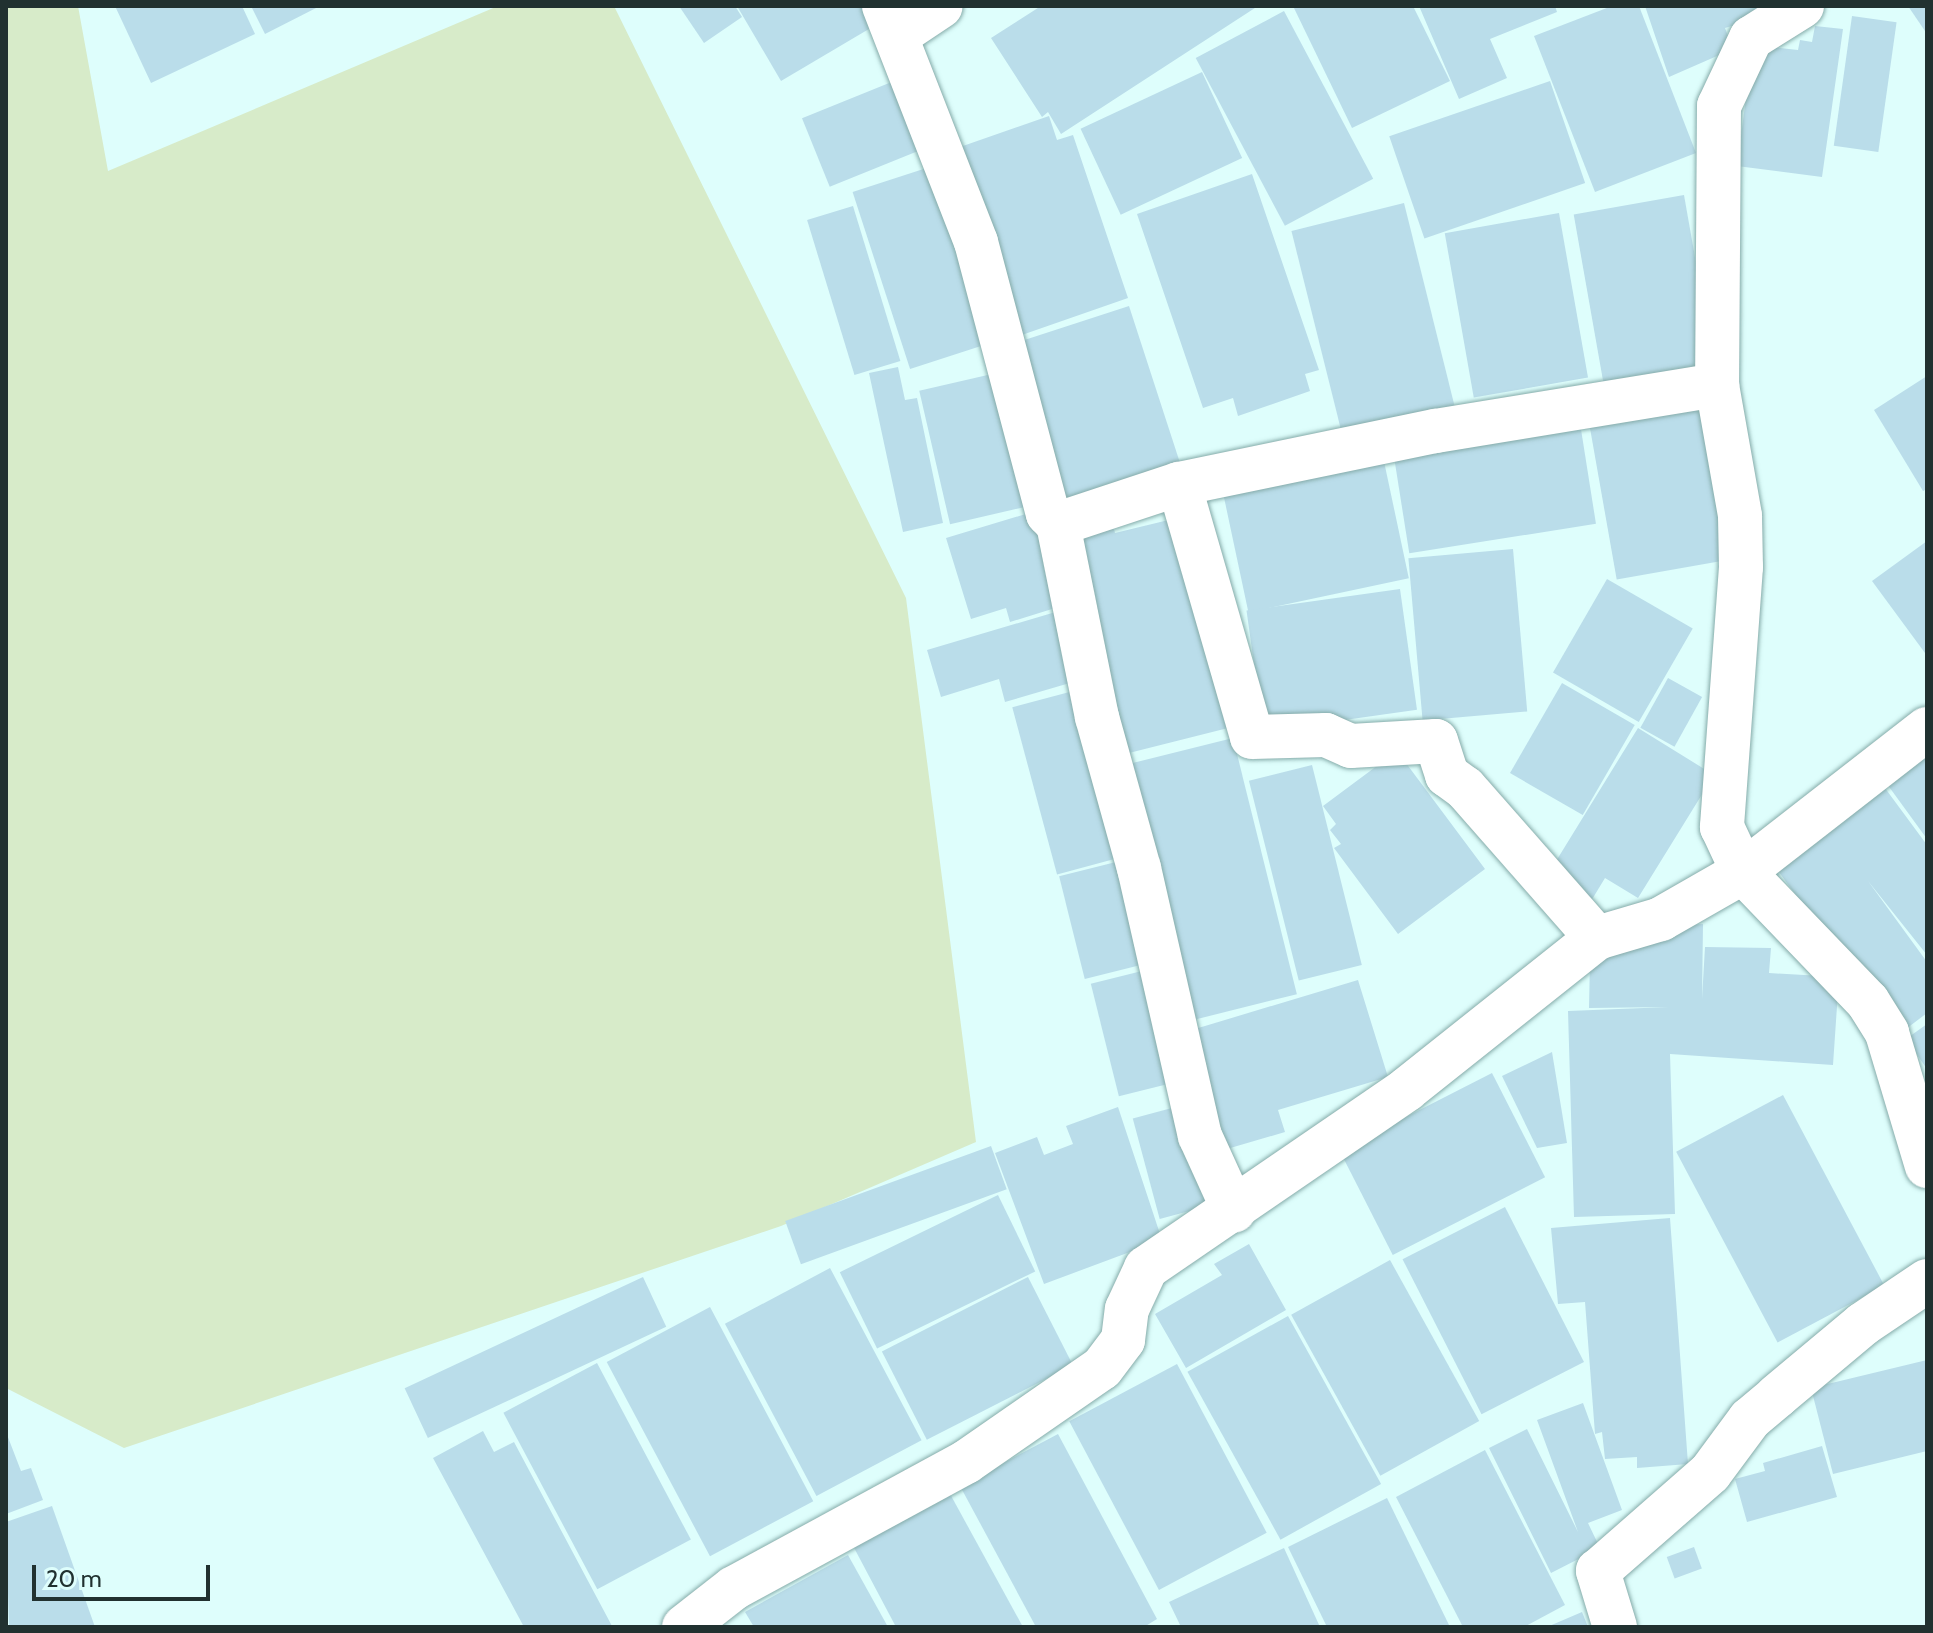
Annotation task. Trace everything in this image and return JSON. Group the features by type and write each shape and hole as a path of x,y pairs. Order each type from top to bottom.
{"street":[{"path":"941,6 891,20 976,242 1048,514 1058,524 1097,717 1139,868 1200,1136 1234,1211"},
{"path":"1802,6 1751,38 1719,106 1717,385 1740,516 1741,567 1722,827 1743,872 1874,1012 1899,1063 1927,1166"},
{"path":"1058,524 1179,484 1436,431 1717,385"},
{"path":"1179,484 1252,737 1326,735 1351,746 1436,741 1447,775 1465,788 1597,938"},
{"path":"684,1627 782,1559 966,1462 1102,1368 1123,1340 1127,1309 1146,1268 1234,1211 1407,1089 1597,938 1661,919 1743,872 1927,729"},
{"path":"1615,1627 1598,1571 1710,1473 1750,1419 1863,1324 1927,1281"}],"green space":[{"path":"6,6 78,6 108,171 498,6 614,6 906,598 976,1142 781,1226 124,1448 6,1388"}],"building":[{"path":"115,6 242,6 255,34 151,83"},
{"path":"251,6 320,6 265,34"},
{"path":"679,6 735,6 742,17 704,43"},
{"path":"737,6 863,6 874,26 781,81"},
{"path":"1041,6 1258,6 1061,134 1048,112 1042,117 991,38"},
{"path":"1293,6 1413,6 1450,81 1352,128"},
{"path":"1419,6 1555,6 1557,12 1490,39 1507,78 1459,99"},
{"path":"1612,6 1639,6 1696,153 1595,192 1534,36"},
{"path":"1645,6 1777,6 1779,12 1725,28 1733,49 1669,77"},
{"path":"1908,6 1927,6 1927,34"},
{"path":"1284,11 1373,179 1285,226 1196,58"},
{"path":"1852,16 1897,22 1878,152 1834,146"},
{"path":"1815,26 1843,29 1822,177 1737,166 1753,45 1798,50 1800,40 1812,42"},
{"path":"1202,72 1242,158 1121,215 1081,129"},
{"path":"904,77 932,146 830,187 802,118"},
{"path":"1550,81 1585,183 1424,238 1389,136"},
{"path":"1049,116 1057,140 1073,135 1128,298 1010,339 960,147"},
{"path":"942,163 999,340 910,369 853,192"},
{"path":"1252,174 1319,370 1305,374 1310,391 1238,416 1233,398 1203,408 1137,214"},
{"path":"1684,195 1714,363 1603,383 1574,214"},
{"path":"1404,203 1458,419 1345,447 1291,231"},
{"path":"853,206 900,361 854,375 807,220"},
{"path":"1559,213 1588,377 1474,398 1445,233"},
{"path":"1129,306 1181,465 1066,502 1015,343"},
{"path":"898,367 905,400 917,398 943,523 903,532 869,373"},
{"path":"1005,371 1036,504 950,524 919,391"},
{"path":"1927,376 1927,489 1923,491 1874,410"},
{"path":"1702,401 1730,560 1617,580 1589,421"},
{"path":"1580,423 1596,524 1409,553 1393,453"},
{"path":"1382,452 1409,578 1248,612 1222,486"},
{"path":"1039,510 1068,604 1010,622 1006,608 971,619 946,538"},
{"path":"1185,516 1236,726 1121,755 1067,532 1112,521 1115,533"},
{"path":"1927,541 1927,651 1925,653 1872,581"},
{"path":"1513,549 1527,711 1423,721 1408,558"},
{"path":"1607,579 1693,628 1639,722 1553,673"},
{"path":"1400,589 1417,710 1263,731 1247,611"},
{"path":"1059,611 1080,680 1005,702 999,679 941,697 927,650"},
{"path":"1668,678 1702,697 1674,747 1640,728"},
{"path":"1562,683 1635,725 1583,815 1510,773"},
{"path":"1077,690 1122,857 1057,874 1012,707"},
{"path":"1638,728 1714,775 1638,898 1605,878 1588,906 1545,879"},
{"path":"1233,738 1297,994 1188,1021 1124,765"},
{"path":"1397,751 1485,869 1398,934 1334,848 1341,844 1330,830 1336,824 1323,806"},
{"path":"1927,755 1927,839 1887,784"},
{"path":"1312,765 1362,965 1299,981 1249,781"},
{"path":"1882,784 1927,845 1927,955 1868,881 1927,962 1927,1013 1898,1035 1773,864"},
{"path":"1128,859 1154,962 1085,979 1059,876"},
{"path":"1703,924 1702,999 1705,947 1771,948 1769,973 1839,977 1833,1065 1670,1054 1675,1214 1574,1217 1568,1011 1669,1007 1589,1008 1590,960 1657,927"},
{"path":"1150,969 1178,1082 1119,1096 1091,984"},
{"path":"1358,980 1388,1077 1278,1110 1285,1132 1220,1151 1185,1032"},
{"path":"1927,1024 1927,1069 1906,1039"},
{"path":"1552,1052 1567,1143 1537,1148 1502,1076"},
{"path":"1492,1073 1545,1177 1393,1255 1340,1151"},
{"path":"1783,1095 1884,1286 1778,1343 1676,1152"},
{"path":"1183,1105 1210,1205 1160,1219 1133,1118"},
{"path":"1118,1107 1162,1240 1044,1284 995,1153 1037,1137 1044,1155 1073,1144 1066,1126"},
{"path":"991,1146 1007,1189 801,1264 785,1221"},
{"path":"998,1195 1035,1271 877,1349 840,1272"},
{"path":"1505,1207 1584,1362 1482,1414 1403,1259"},
{"path":"1670,1218 1688,1464 1637,1468 1637,1457 1605,1459 1602,1432 1595,1434 1585,1302 1558,1304 1551,1228"},
{"path":"1249,1244 1286,1310 1186,1368 1155,1314 1222,1275 1214,1264"},
{"path":"1390,1260 1479,1421 1380,1476 1291,1315"},
{"path":"830,1268 922,1440 816,1496 725,1324"},
{"path":"643,1277 666,1327 428,1438 405,1388"},
{"path":"1028,1277 1073,1365 927,1440 882,1351"},
{"path":"710,1307 813,1501 710,1556 607,1362"},
{"path":"1288,1316 1381,1484 1281,1540 1187,1372"},
{"path":"1927,1360 1927,1451 1833,1474 1811,1388"},
{"path":"597,1363 691,1540 597,1589 503,1413"},
{"path":"1177,1364 1267,1533 1159,1590 1069,1421"},
{"path":"1583,1403 1622,1510 1588,1523 1600,1548 1551,1573 1489,1448 1527,1429 1578,1532 1537,1420"},
{"path":"483,1431 494,1452 514,1442 612,1626 524,1627 433,1458"},
{"path":"6,1432 21,1471 31,1468 43,1500 6,1514"},
{"path":"1058,1434 1157,1619 1144,1627 1036,1627 960,1486"},
{"path":"1822,1446 1837,1497 1747,1522 1735,1479 1765,1471 1763,1463"},
{"path":"1485,1450 1565,1605 1524,1627 1463,1627 1396,1497"},
{"path":"949,1492 1023,1627 896,1627 852,1544"},
{"path":"1387,1498 1450,1627 1327,1627 1288,1547"},
{"path":"52,1506 95,1627 9,1627 6,1522"},
{"path":"1694,1547 1702,1569 1675,1579 1667,1557"},
{"path":"1284,1548 1320,1627 1181,1627 1169,1602"},
{"path":"848,1555 888,1627 754,1627 745,1612"},
{"path":"1582,1612 1588,1627 1547,1627"}]}
